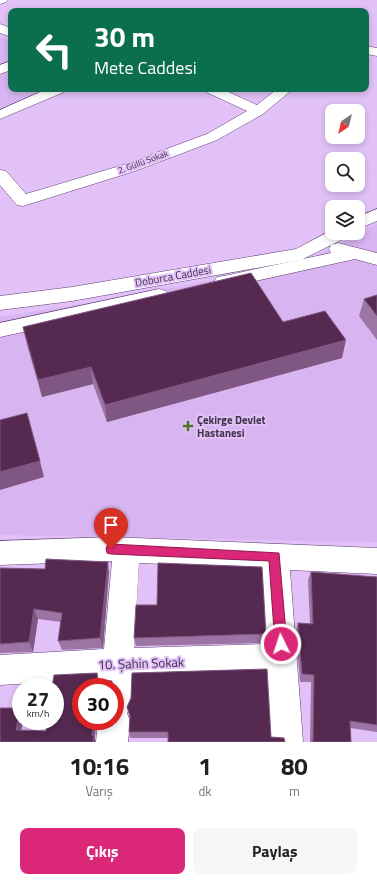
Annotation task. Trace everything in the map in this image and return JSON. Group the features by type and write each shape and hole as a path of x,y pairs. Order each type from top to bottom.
{"street":[{"path":"0,115 52,92"},
{"path":"217,92 258,111"},
{"name":"2. Güllü Sokak","path":"0,175 23,201 129,168 212,137 258,111 282,92"},
{"path":"365,220 377,214"},
{"name":"Doburca Caddesi","path":"0,303 72,294 301,254 328,240"},
{"path":"322,243 352,254 377,259"},
{"path":"0,330 352,254"},
{"path":"0,553 111,549 377,561"},
{"path":"275,556 287,742"},
{"path":"117,678 125,562"},
{"name":"10. Şahin Sokak","path":"0,670 118,663 282,659"},
{"path":"112,742 113,730"}],"shaded area":[{"path":"0,37 8,39 8,92 42,92 0,110"},
{"name":"Çekirge Devlet Hastanesi","path":"377,224 377,542 0,535 0,317 120,298 304,262 346,240 365,240 365,230"}],"building":[{"path":"251,273 283,322 325,311 346,340 105,405 91,367 38,380 23,327"},
{"path":"377,295 377,316 364,299"},
{"path":"27,413 40,461 0,472 0,420"},
{"path":"46,559 108,562 100,638 58,641 62,613 34,609 29,642 0,644 0,568 45,569"},
{"path":"158,563 262,567 266,634 134,638 136,605 157,605"},
{"path":"311,572 377,577 377,725 350,721 351,742 313,742 314,675 302,674 298,623 313,624"},
{"path":"267,669 271,737 284,738 285,742 168,742 168,732 129,732 130,716 127,707 131,698 132,673"},
{"path":"97,673 98,678 72,678 72,730 93,730 93,742 0,742 0,708 12,708 12,730 64,730 64,678 54,678 54,675"}],"place":[{"name":"Çekirge Devlet Hastanesi","path":"188,426"}],"route":[{"path":"111,549 275,556 281,644"}]}
